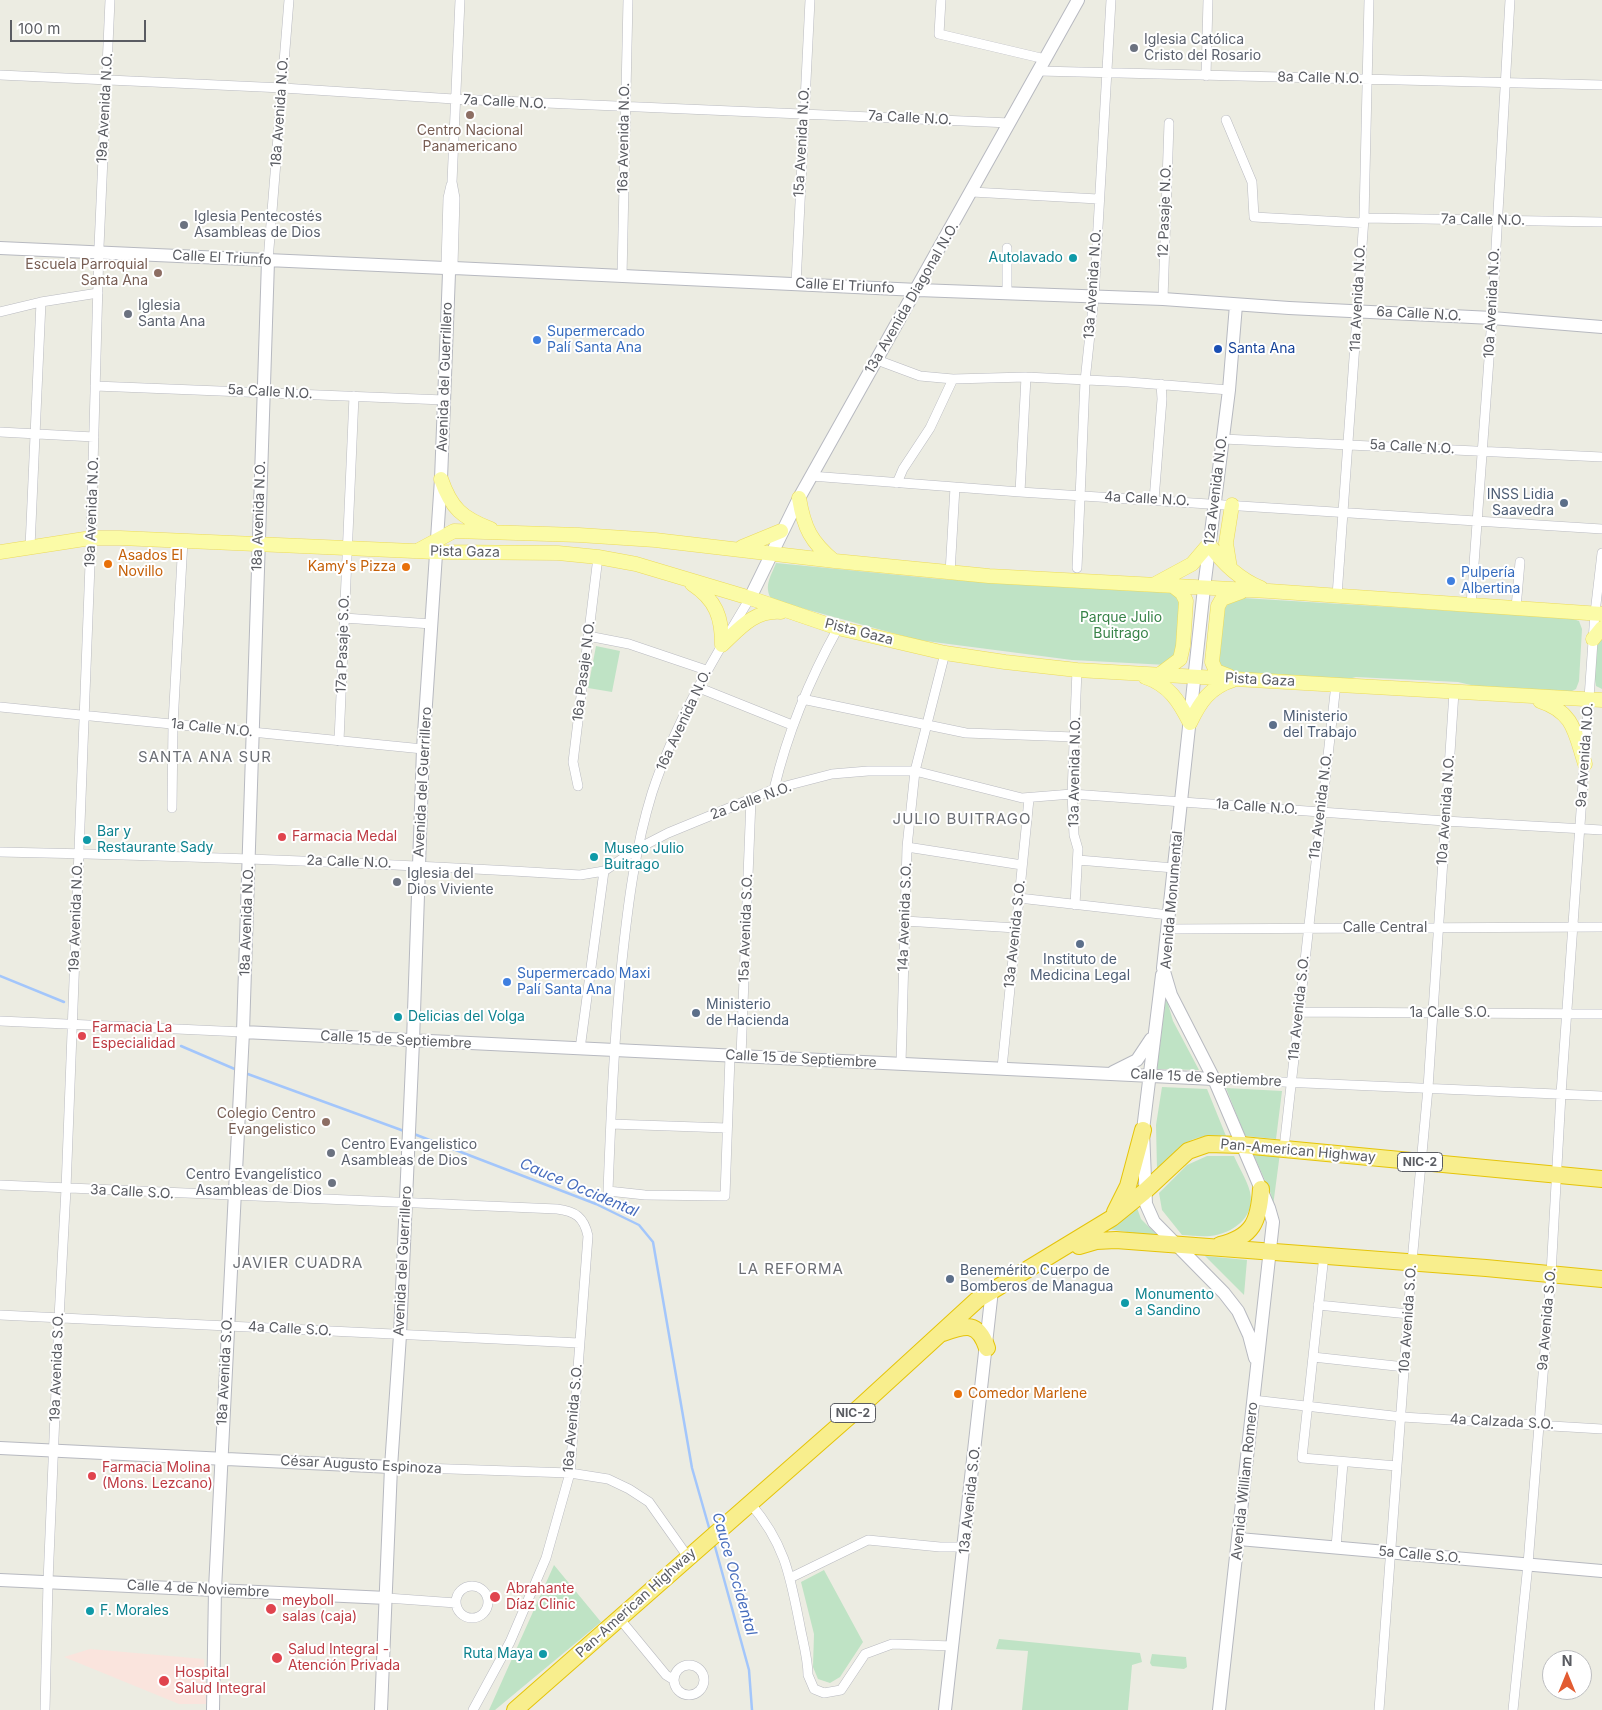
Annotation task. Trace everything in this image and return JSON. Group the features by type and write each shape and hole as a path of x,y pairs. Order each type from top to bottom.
{"highway":[{"path":"1112,1218 1128,1186 1143,1130"},
{"name":"Pan-American Highway","path":"515,1710 964,1312 992,1290 1060,1252 1112,1218 1144,1192 1192,1148 1214,1143 1284,1148 1602,1179"},
{"path":"1210,1247 1237,1239 1251,1229 1260,1211 1261,1189"},
{"name":"Pan-American Highway","path":"1060,1252 1096,1241 1109,1240 1412,1262 1602,1279"},
{"path":"938,1335 960,1327 969,1327 976,1329 982,1334 987,1348"}],"main road":[{"path":"441,479 447,497 454,508 473,522 499,532"},
{"path":"799,498 802,516 811,537 835,561"},
{"path":"1230,569 1226,543 1232,504"},
{"name":"Pista Gaza","path":"437,545 454,531 655,540 950,573 1269,591 1598,614"},
{"path":"734,549 758,542 781,531"},
{"path":"0,552 91,538 182,540 347,548"},
{"path":"1152,585 1192,564 1209,544 1230,569 1249,583 1269,591"},
{"name":"Pista Gaza","path":"347,548 417,551 437,545 598,557 636,564 681,577 838,628 946,653 1005,662 1077,670 1596,700"},
{"path":"681,577 704,593 715,605 721,622 722,644"},
{"path":"1159,674 1180,660 1183,646 1186,601 1182,593 1172,586"},
{"path":"1239,678 1216,671 1212,662 1218,606 1222,599 1247,590"},
{"path":"722,644 757,615 771,612 794,613"},
{"path":"1129,672 1165,686 1180,703 1190,723"},
{"path":"1190,723 1200,702 1208,693 1217,686 1239,678"},
{"path":"1527,697 1550,704 1567,716 1574,726 1585,764"}],"street":[{"name":"19a Avenida N.O.","path":"72,1024 91,538 99,252 110,0"},
{"name":"18a Avenida N.O.","path":"242,1032 268,261 283,88 288,0"},
{"name":"Avenida del Guerrillero","path":"381,1710 391,1467 400,1335 414,1040 423,749 441,479 449,268 455,198 452,182 454,99 460,0"},
{"name":"16a Avenida N.O.","path":"622,277 628,0"},
{"name":"15a Avenida N.O.","path":"796,284 810,0"},
{"path":"941,0 939,34 1045,59"},
{"name":"13a Avenida Diagonal N.O.","path":"750,598 781,531 811,476 918,290 1078,0"},
{"name":"13a Avenida N.O.","path":"1077,568 1085,381 1094,296 1098,199 1111,0"},
{"path":"1206,76 1208,0"},
{"name":"11a Avenida N.O.","path":"1337,596 1363,220 1369,0"},
{"name":"10a Avenida N.O.","path":"1471,605 1492,318 1510,0"},
{"name":"8a Calle N.O.","path":"1039,71 1602,85"},
{"name":"7a Calle N.O.","path":"0,75 283,88 454,99 1010,123"},
{"name":"7a Calle N.O.","path":"1226,120 1252,182 1254,217 1602,222"},
{"name":"12 Pasaje N.O.","path":"1163,299 1169,123"},
{"path":"972,192 1098,199"},
{"name":"Calle El Triunfo","path":"0,248 1006,294 1163,299 1236,305"},
{"path":"1006,294 1007,248"},
{"path":"0,312 41,302 98,293"},
{"path":"30,547 41,302"},
{"name":"6a Calle N.O.","path":"1236,305 1492,318 1602,327"},
{"name":"12a Avenida N.O.","path":"1195,676 1209,544 1229,390 1236,305"},
{"path":"877,360 920,376 954,379 1026,377 1161,384 1229,390"},
{"path":"1020,492 1026,377"},
{"path":"897,483 903,468 930,428 954,379"},
{"path":"1154,500 1162,399 1161,384"},
{"name":"5a Calle N.O.","path":"95,386 444,400"},
{"name":"17a Pasaje S.O.","path":"339,741 354,396"},
{"path":"0,432 94,436"},
{"name":"5a Calle N.O.","path":"1223,439 1602,457"},
{"name":"4a Calle N.O.","path":"811,476 955,488 1602,528"},
{"path":"950,573 955,488"},
{"path":"172,808 173,724 182,540"},
{"name":"9a Avenida N.O.","path":"1574,927 1585,764 1596,700 1598,614 1602,553"},
{"name":"16a Pasaje N.O.","path":"578,786 573,762 598,557"},
{"path":"1516,608 1520,562"},
{"name":"16a Avenida N.O.","path":"611,1124 613,1050 626,916 637,849 662,766 697,687 750,598"},
{"path":"344,618 432,624"},
{"path":"774,789 792,726 802,699 838,628"},
{"path":"588,636 637,646 706,670"},
{"name":"14a Avenida S.O.","path":"901,1064 907,847 915,771 946,653"},
{"name":"13a Avenida N.O.","path":"1075,905 1078,860 1072,794 1077,670"},
{"name":"Avenida Monumental","path":"1195,676 1163,968 1171,995 1214,1079 1261,1189 1272,1222 1270,1252"},
{"name":"11a Avenida N.O.","path":"1307,928 1336,684"},
{"path":"697,687 792,726"},
{"name":"10a Avenida N.O.","path":"1438,928 1454,692"},
{"path":"802,699 966,733 1074,737"},
{"name":"1a Calle N.O.","path":"0,707 423,749"},
{"name":"2a Calle N.O.","path":"0,852 249,858 420,865 580,876 604,871 637,849 668,833 774,789 832,774 868,771 915,771"},
{"name":"1a Calle N.O.","path":"915,771 1029,799 1072,794 1445,821 1602,830"},
{"name":"15a Avenida S.O.","path":"611,1124 608,1191 645,1195 725,1196 727,1128 735,1056 751,799"},
{"name":"13a Avenida S.O.","path":"1002,1068 1029,799"},
{"path":"907,847 1022,865"},
{"path":"1078,860 1174,868"},
{"path":"580,1048 604,871"},
{"path":"1019,898 1169,915"},
{"path":"905,921 1016,928"},
{"name":"9a Avenida S.O.","path":"1513,1710 1528,1564 1551,1274 1566,1014 1574,927"},
{"name":"Calle Central","path":"1167,929 1602,927"},
{"name":"11a Avenida S.O.","path":"1284,1148 1307,928"},
{"name":"10a Avenida S.O.","path":"1379,1710 1412,1262 1428,1088 1438,928"},
{"path":"1163,968 1143,1130 1144,1192 1146,1204 1151,1218 1175,1245 1224,1293 1238,1311 1249,1335 1256,1380"},
{"name":"1a Calle S.O.","path":"1298,1012 1602,1014"},
{"name":"Calle 15 de Septiembre","path":"0,1021 1602,1096"},
{"name":"19a Avenida S.O.","path":"46,1710 48,1582 72,1024"},
{"path":"1108,1074 1125,1068 1141,1056 1156,1028"},
{"name":"18a Avenida S.O.","path":"213,1710 215,1590 242,1032"},
{"path":"611,1124 727,1128"},
{"name":"3a Calle S.O.","path":"0,1185 405,1205 568,1210 576,1213 586,1226"},
{"name":"16a Avenida S.O.","path":"473,1710 510,1642 546,1558 570,1473 588,1236 586,1226"},
{"name":"Avenida William Romero","path":"1219,1710 1270,1252"},
{"path":"1324,1256 1302,1458 1343,1463 1397,1466"},
{"name":"13a Avenida S.O.","path":"945,1710 965,1547 992,1290"},
{"path":"1318,1305 1409,1314"},
{"name":"4a Calle S.O.","path":"0,1315 579,1343"},
{"path":"1313,1357 1405,1367"},
{"name":"4a Calzada S.O.","path":"1253,1400 1402,1417 1602,1429"},
{"name":"César Augusto Espinoza","path":"0,1448 221,1457 391,1467 570,1473 618,1482 640,1496 656,1510 688,1556"},
{"path":"1336,1547 1343,1463"},
{"path":"750,1503 777,1541 790,1578 810,1684 814,1689 824,1693 840,1690 865,1654 892,1644 953,1646"},
{"name":"5a Calle S.O.","path":"1239,1538 1602,1571"},
{"path":"790,1578 868,1540 940,1547 965,1547"},
{"name":"Calle 4 de Noviembre","path":"0,1580 387,1598 456,1603"},
{"path":"619,1618 666,1675 674,1680"}],"shaded area":[{"name":"Hospital Salud Integral","path":"90,1649 204,1659 206,1704 179,1704 64,1657"}],"green space":[{"name":"Parque Julio Buitrago","path":"776,563 939,579 1175,593 1182,600 1177,658 1167,665 1072,660 918,640 772,600 769,595 768,586"},
{"path":"1243,598 1570,618 1579,621 1582,629 1579,681 1576,689 1570,692 1488,689 1458,682 1356,677 1344,680 1228,672 1221,669 1218,663 1223,610 1229,603"},
{"path":"1602,635 1602,689 1596,686 1594,667 1596,646"},
{"path":"596,646 620,651 612,692 588,688"},
{"path":"1166,997 1173,1021 1199,1070 1157,1069"},
{"path":"1162,1087 1207,1089 1226,1136 1194,1139 1180,1147 1157,1170 1156,1125"},
{"path":"1226,1088 1282,1091 1276,1139 1245,1136"},
{"path":"1252,1151 1280,1153 1273,1206 1271,1194"},
{"path":"1207,1156 1234,1156 1250,1192 1251,1201 1249,1209 1240,1223 1226,1232 1210,1236 1182,1235 1162,1210 1159,1193 1187,1165"},
{"path":"1136,1205 1141,1219 1159,1237 1108,1229"},
{"path":"1205,1256 1247,1260 1244,1295"},
{"path":"554,1565 601,1622 495,1710 489,1710"},
{"path":"824,1570 863,1642 840,1677 830,1683 818,1679 813,1667 814,1634 801,1582"},
{"path":"999,1639 1140,1653 1142,1662 1132,1665 1128,1710 1022,1710 1028,1651 996,1649"},
{"path":"1152,1654 1186,1657 1187,1667 1184,1669 1152,1666 1150,1663"}],"waterway":[{"name":"Cauce Occidental","path":"0,976 64,1002"},
{"name":"Cauce Occidental","path":"181,1046 237,1070"},
{"name":"Cauce Occidental","path":"245,1073 404,1131"},
{"name":"Cauce Occidental","path":"414,1134 596,1204 639,1225 653,1242 692,1468 710,1531"},
{"name":"Cauce Occidental","path":"714,1543 749,1670 752,1710"}],"place":[{"name":"Iglesia Católica Cristo del Rosario","path":"1134,48"},
{"name":"Centro Nacional Panamericano","path":"470,115"},
{"name":"Iglesia Pentecostés Asambleas de Dios","path":"184,225"},
{"name":"Autolavado","path":"1073,258"},
{"name":"Escuela Parroquial Santa Ana","path":"158,273"},
{"name":"Iglesia Santa Ana","path":"128,314"},
{"name":"Supermercado Palí Santa Ana","path":"537,340"},
{"name":"Santa Ana","path":"1218,349"},
{"name":"INSS Lidia Saavedra","path":"1564,503"},
{"name":"Asados El Novillo","path":"108,564"},
{"name":"Kamy's Pizza","path":"406,567"},
{"name":"Pulpería Albertina","path":"1451,581"},
{"name":"Ministerio del Trabajo","path":"1273,725"},
{"name":"Farmacia Medal","path":"282,837"},
{"name":"Bar y Restaurante Sady","path":"87,840"},
{"name":"Museo Julio Buitrago","path":"594,857"},
{"name":"Iglesia del Dios Viviente","path":"397,882"},
{"name":"Instituto de Medicina Legal","path":"1080,944"},
{"name":"Supermercado Maxi Palí Santa Ana","path":"507,982"},
{"name":"Ministerio de Hacienda","path":"696,1013"},
{"name":"Delicias del Volga","path":"398,1017"},
{"name":"Farmacia La Especialidad","path":"82,1036"},
{"name":"Colegio Centro Evangelistico","path":"326,1122"},
{"name":"Centro Evangelistico Asambleas de Dios","path":"331,1153"},
{"name":"Centro Evangelístico Asambleas de Dios","path":"332,1183"},
{"name":"Benemérito Cuerpo de Bomberos de Managua","path":"950,1279"},
{"name":"Monumento a Sandino","path":"1125,1303"},
{"name":"Comedor Marlene","path":"958,1394"},
{"name":"Farmacia Molina (Mons. Lezcano)","path":"92,1476"},
{"name":"Abrahante Díaz Clinic","path":"495,1597"},
{"name":"meyboll salas (caja)","path":"271,1609"},
{"name":"F. Morales","path":"90,1611"},
{"name":"Ruta Maya","path":"543,1654"},
{"name":"Salud Integral - Atención Privada","path":"277,1658"},
{"name":"Hospital Salud Integral","path":"164,1681"}],"district":[{"name":"SANTA ANA SUR","path":"205,757"},
{"name":"JULIO BUITRAGO","path":"962,819"},
{"name":"JAVIER CUADRA","path":"298,1263"},
{"name":"LA REFORMA","path":"791,1269"}]}
